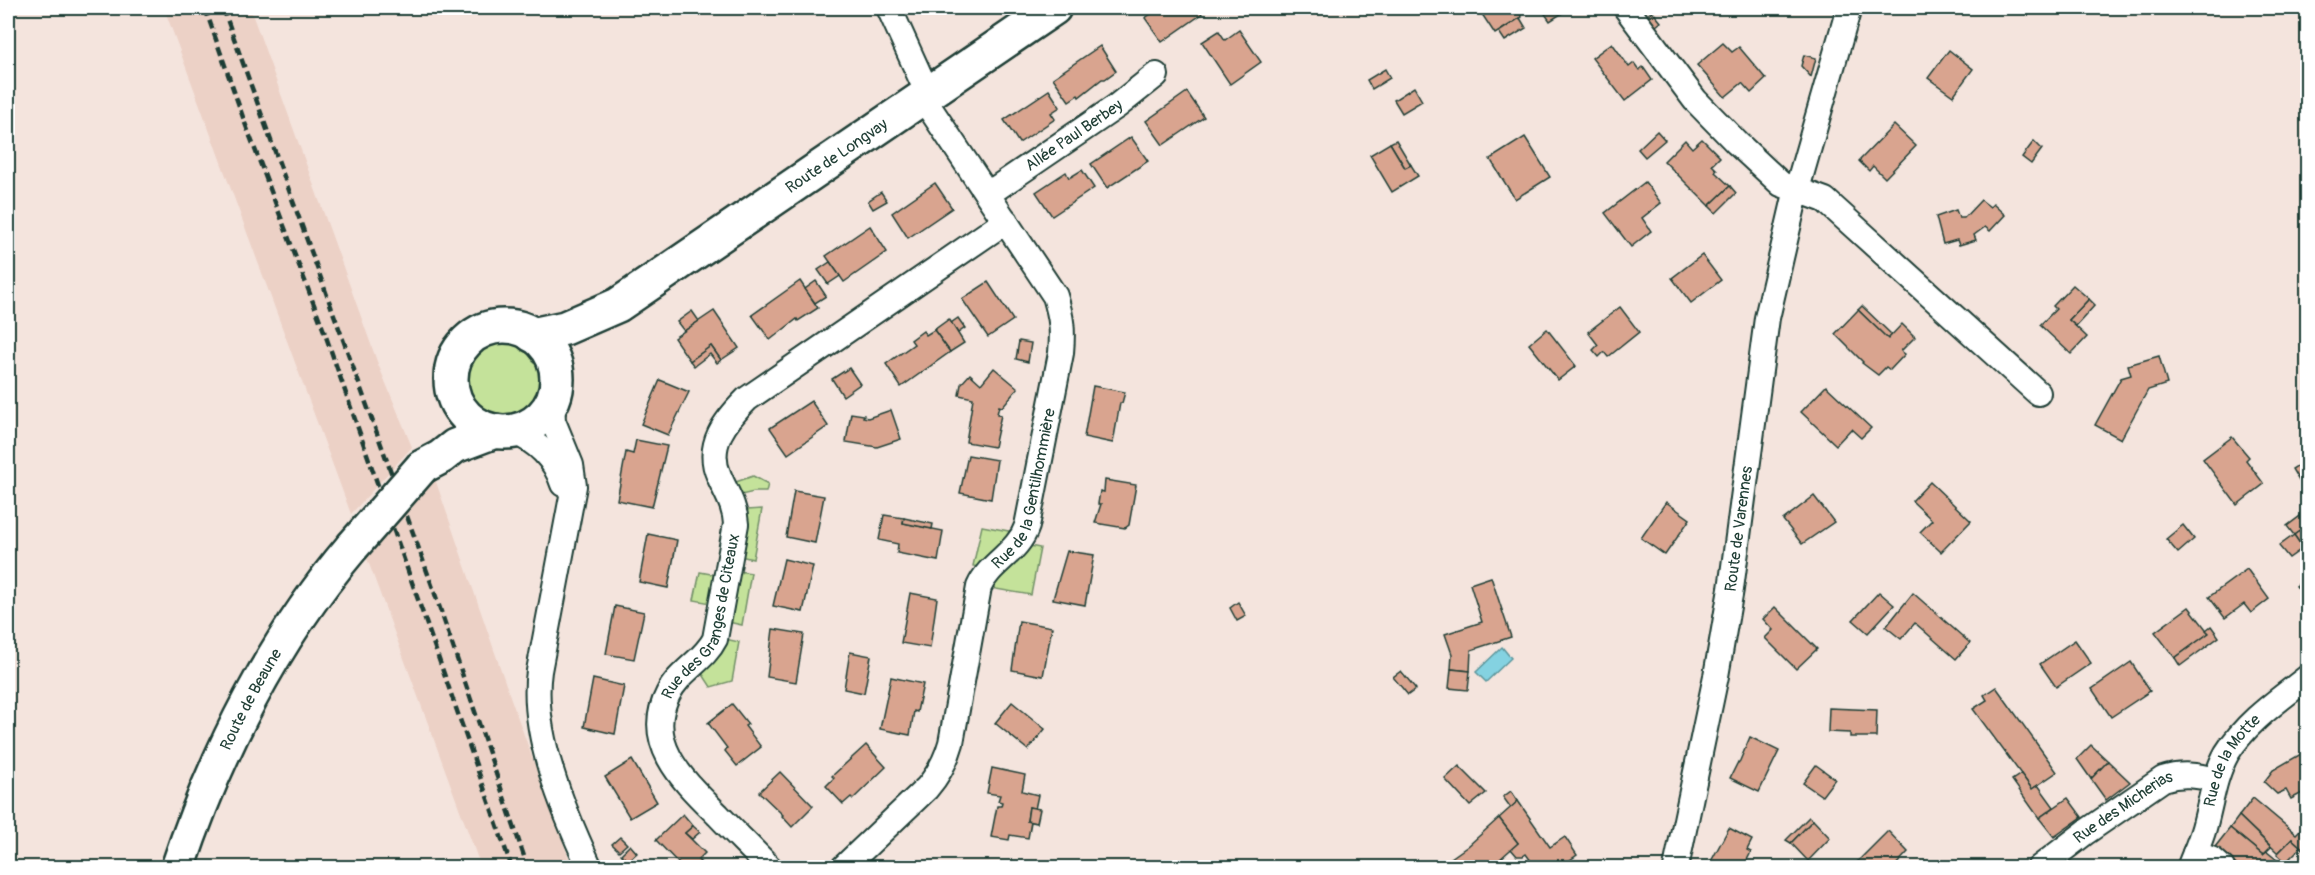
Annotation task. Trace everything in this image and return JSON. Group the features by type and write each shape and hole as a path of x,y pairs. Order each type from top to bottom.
{"street":[{"name":"Rue de la Gentilhommière","path":"843,867 939,774 951,743 979,587 991,568 1024,537 1061,353 1062,321 1055,296 929,107 924,83 890,8"},
{"name":"Route de Longvay","path":"532,335 565,328 618,305 1054,8"},
{"path":"1626,8 1695,100 1781,184 1825,200 2038,393"},
{"name":"Route de Varennes","path":"1676,867 1716,676 1731,589 1767,318 1797,189 1849,8"},
{"name":"Allée Paul Berbey","path":"988,194 1118,106 1156,75"},
{"name":"Rue des Granges de Citeaux","path":"770,867 679,774 665,750 662,733 664,702 669,691 710,650 715,639 736,524 733,505 714,463 714,448 718,437 734,412 747,399 1006,221"},
{"name":"Route de Longvay","path":"554,390 572,354 618,305"},
{"path":"570,500 559,471 546,452 530,439 504,431 483,428 471,421 455,400 452,371 460,350 470,339 483,331 496,327 519,329 532,335 550,354 554,390 553,421 573,476 574,486 539,671 537,701 540,726 549,761 567,814 590,867"},
{"path":"422,467 455,446 536,421 554,390"},
{"path":"422,467 429,447 441,431 455,400"},
{"name":"Route de Beaune","path":"178,867 234,730 270,663 311,598 422,467"},
{"name":"Rue de la Motte","path":"2192,860 2204,829 2215,780 2226,754 2241,733 2259,715 2307,677"},
{"name":"Rue des Micherias","path":"2039,867 2163,779 2176,774 2215,780"},
{"path":"2192,860 2213,860 2222,867"}],"shaded area":[{"path":"164,8 250,8 378,364 412,447 351,514"},
{"path":"435,479 572,867 481,867 365,553"}],"green space":[{"path":"503,338 519,341 532,350 541,363 544,379 541,395 532,408 519,417 503,420 487,417 474,408 465,395 462,379 465,363 474,350 487,341"},
{"path":"753,476 768,484 766,492 741,495 733,483"},
{"path":"762,509 753,559 740,556 747,510"},
{"path":"982,526 1014,532 979,567 973,566"},
{"path":"1030,546 1040,548 1031,595 990,588 991,584"},
{"path":"737,571 751,573 742,625 728,622"},
{"path":"700,572 717,575 711,603 694,600"},
{"path":"725,639 739,642 732,681 711,687 702,673 718,656"}],"water":[{"path":"1502,647 1511,658 1486,682 1476,672"}],"building":[{"path":"1160,8 1198,8 1202,14 1162,42 1145,18"},
{"path":"1478,8 1516,8 1522,17 1495,34"},
{"path":"1541,8 1561,8 1564,12 1550,21"},
{"path":"1652,11 1661,22 1651,30 1643,19"},
{"path":"1520,18 1526,28 1505,41 1499,32"},
{"path":"1239,30 1261,62 1230,84 1202,42 1219,31 1225,40"},
{"path":"1612,43 1629,67 1634,63 1639,70 1643,67 1652,80 1625,101 1592,58"},
{"path":"1723,43 1732,52 1739,47 1766,79 1751,93 1742,83 1725,97 1697,65"},
{"path":"1100,46 1116,71 1079,97 1078,95 1069,101 1053,78"},
{"path":"1949,50 1973,69 1953,96 1928,78"},
{"path":"1804,55 1816,58 1811,77 1801,66"},
{"path":"1385,69 1390,78 1372,89 1367,80"},
{"path":"1414,87 1422,101 1402,113 1394,100"},
{"path":"1049,90 1060,107 1051,113 1055,119 1019,143 1004,120"},
{"path":"1187,92 1204,117 1163,145 1146,121"},
{"path":"1894,125 1916,146 1885,178 1873,166 1869,171 1859,161"},
{"path":"1657,131 1665,140 1645,157 1638,149"},
{"path":"1131,137 1148,161 1107,188 1091,164"},
{"path":"1525,137 1550,177 1515,199 1490,159"},
{"path":"1702,139 1720,157 1712,165 1717,170 1715,172 1730,186 1709,206 1664,161 1685,140 1692,148"},
{"path":"1396,140 1411,165 1405,168 1390,143"},
{"path":"2034,141 2042,149 2031,164 2022,157"},
{"path":"1390,143 1405,168 1411,165 1418,176 1392,192 1370,155"},
{"path":"1082,170 1094,188 1052,216 1036,192 1066,172 1069,178"},
{"path":"1645,182 1661,203 1642,218 1651,231 1631,247 1605,213"},
{"path":"935,183 952,208 908,238 892,213"},
{"path":"1730,186 1736,193 1716,213 1709,206"},
{"path":"881,192 887,201 873,209 868,201"},
{"path":"1981,200 1990,207 1993,204 2005,215 1990,231 1985,227 1974,235 1976,240 1959,245 1957,240 1943,244 1936,217 1956,210 1959,218 1964,218"},
{"path":"870,226 887,252 844,282 826,256"},
{"path":"1702,255 1721,280 1691,303 1672,278"},
{"path":"830,262 840,276 828,284 818,270"},
{"path":"800,281 818,308 798,321 797,319 770,340 752,315"},
{"path":"816,281 826,296 815,303 805,289"},
{"path":"988,282 1013,320 988,337 962,299"},
{"path":"2073,285 2089,299 2069,320 2087,337 2071,354 2040,325 2056,309 2053,306"},
{"path":"2089,299 2095,305 2076,326 2069,320"},
{"path":"1862,306 1892,335 1888,339 1858,310"},
{"path":"1620,307 1639,332 1608,357 1604,352 1599,357 1593,350 1598,345 1588,332"},
{"path":"1858,310 1888,339 1902,324 1915,337 1901,351 1905,354 1890,370 1886,367 1878,375 1862,363 1835,334"},
{"path":"692,311 699,321 684,331 677,322"},
{"path":"714,311 739,348 721,360 711,346 690,361 674,338"},
{"path":"958,318 965,328 958,333 951,323"},
{"path":"949,319 964,343 950,352 934,330"},
{"path":"1547,329 1576,366 1558,380 1529,344"},
{"path":"934,330 950,352 901,387 886,364 914,344 911,340 923,331 926,335"},
{"path":"1019,341 1031,343 1028,362 1016,359"},
{"path":"711,346 721,360 717,363 710,354 694,366 690,361"},
{"path":"2159,356 2167,384 2148,390 2121,439 2095,425 2121,378 2131,375 2128,365"},
{"path":"849,368 860,384 843,396 832,379"},
{"path":"994,368 1018,388 1002,407 999,406 997,414 1001,415 994,447 966,442 973,398 959,395 961,384 970,374 981,384"},
{"path":"660,380 689,392 668,435 641,424"},
{"path":"1093,386 1125,392 1122,403 1120,403 1113,443 1084,437"},
{"path":"1826,386 1871,428 1861,438 1851,429 1836,445 1801,412"},
{"path":"811,401 828,426 788,454 770,428"},
{"path":"891,410 901,439 877,447 846,442 851,413 868,418"},
{"path":"2232,437 2249,457 2246,460 2264,484 2237,505 2203,459"},
{"path":"636,440 667,446 652,507 617,500 626,452 633,454"},
{"path":"968,455 997,460 991,499 960,493"},
{"path":"2308,459 2308,475 2299,481 2292,469"},
{"path":"1105,480 1136,485 1129,525 1125,528 1095,523 1101,504 1098,504 1100,491 1104,492"},
{"path":"1930,482 1971,521 1941,552 1920,532 1932,520 1912,501"},
{"path":"794,491 824,496 815,543 786,537"},
{"path":"1814,496 1834,522 1802,544 1783,520"},
{"path":"1666,502 1690,519 1665,555 1641,538"},
{"path":"2307,511 2308,525 2294,535 2287,526"},
{"path":"884,515 904,518 903,523 943,531 938,561 897,553 898,544 879,540"},
{"path":"904,518 933,524 932,529 903,523"},
{"path":"2183,525 2194,539 2178,553 2166,539"},
{"path":"2308,525 2308,545 2303,548 2294,535"},
{"path":"648,534 677,540 668,588 639,582"},
{"path":"2294,535 2303,548 2289,558 2279,546"},
{"path":"1067,551 1094,555 1085,605 1053,599"},
{"path":"784,559 813,566 803,612 773,606"},
{"path":"2247,569 2269,599 2251,613 2244,604 2225,618 2209,597"},
{"path":"1491,577 1511,637 1471,650 1470,671 1451,669 1452,654 1445,634 1482,622 1470,584"},
{"path":"2308,577 2308,601 2296,586"},
{"path":"1879,592 1894,605 1868,633 1853,620"},
{"path":"910,593 937,598 930,648 901,643"},
{"path":"1913,593 1970,643 1956,659 1915,623 1901,639 1886,627"},
{"path":"1238,602 1246,616 1237,621 1230,608"},
{"path":"615,606 644,612 634,659 606,654"},
{"path":"1775,607 1817,649 1796,669 1765,638 1773,630 1763,619"},
{"path":"2189,607 2209,633 2175,658 2155,632"},
{"path":"1019,621 1052,627 1043,676 1012,670"},
{"path":"2211,626 2219,637 2180,666 2175,658 2209,633 2206,630"},
{"path":"773,629 804,634 796,682 767,677"},
{"path":"2075,640 2091,663 2056,687 2040,664"},
{"path":"850,652 871,656 864,693 844,689"},
{"path":"2131,662 2150,691 2111,717 2092,689"},
{"path":"1451,669 1470,671 1468,690 1449,688"},
{"path":"1401,671 1416,689 1408,695 1393,677"},
{"path":"891,677 923,684 917,712 914,711 910,735 880,729"},
{"path":"593,679 624,686 615,734 584,727"},
{"path":"1996,687 2057,772 2032,789 1973,709 1987,700 1984,695"},
{"path":"1012,702 1045,729 1028,750 995,723"},
{"path":"732,704 748,724 745,726 761,747 737,766 708,723"},
{"path":"1829,708 1877,710 1876,737 1850,737 1850,733 1828,732"},
{"path":"1750,737 1779,751 1759,792 1730,778"},
{"path":"866,745 886,767 853,799 851,797 843,804 826,786 834,778 832,776"},
{"path":"2091,745 2108,761 2091,779 2077,759"},
{"path":"2308,750 2308,790 2291,799 2286,790 2277,794 2264,782 2273,770"},
{"path":"632,760 657,802 630,818 605,777"},
{"path":"2108,761 2130,782 2106,800 2091,779"},
{"path":"1816,765 1835,779 1822,796 1803,783"},
{"path":"1459,766 1486,793 1470,806 1445,779"},
{"path":"992,768 1025,775 1022,791 1038,795 1035,809 1029,807 1027,821 1031,822 1028,838 1010,835 1009,840 991,837 997,806 1001,806 1002,802 998,801 1000,795 987,793"},
{"path":"780,772 813,806 792,827 759,792"},
{"path":"2021,774 2032,789 2038,785 2054,807 2039,818 2012,780"},
{"path":"1511,791 1518,801 1511,808 1503,797"},
{"path":"2068,798 2082,817 2054,837 2039,818"},
{"path":"2253,798 2296,834 2308,822 2308,853 2292,839 2278,853 2239,816"},
{"path":"1518,801 1550,847 1565,837 1577,855 1563,865 1565,868 1536,868 1526,854 1517,856 1511,849 1518,843 1499,818"},
{"path":"1029,807 1040,809 1037,823 1027,821"},
{"path":"683,814 693,826 685,833 705,853 698,860 706,868 683,868 656,840"},
{"path":"2239,816 2271,847 2263,855 2230,828"},
{"path":"1809,817 1813,820 1791,843 1786,840"},
{"path":"1499,818 1518,843 1490,868 1437,868 1468,846"},
{"path":"1813,820 1830,838 1808,861 1791,843"},
{"path":"693,826 700,832 692,839 685,833"},
{"path":"1729,828 1752,840 1747,850 1751,852 1743,868 1708,867"},
{"path":"2230,828 2263,855 2267,852 2277,860 2273,864 2278,868 2240,868 2215,847"},
{"path":"1888,831 1908,852 1893,868 1851,868"},
{"path":"620,837 627,844 619,851 612,844"},
{"path":"2292,839 2301,847 2286,862 2277,854"},
{"path":"630,845 637,853 628,861 621,854"}],"railway":[{"path":"205,8 245,123 324,331 512,868"},
{"path":"223,8 433,588 528,868"}]}
